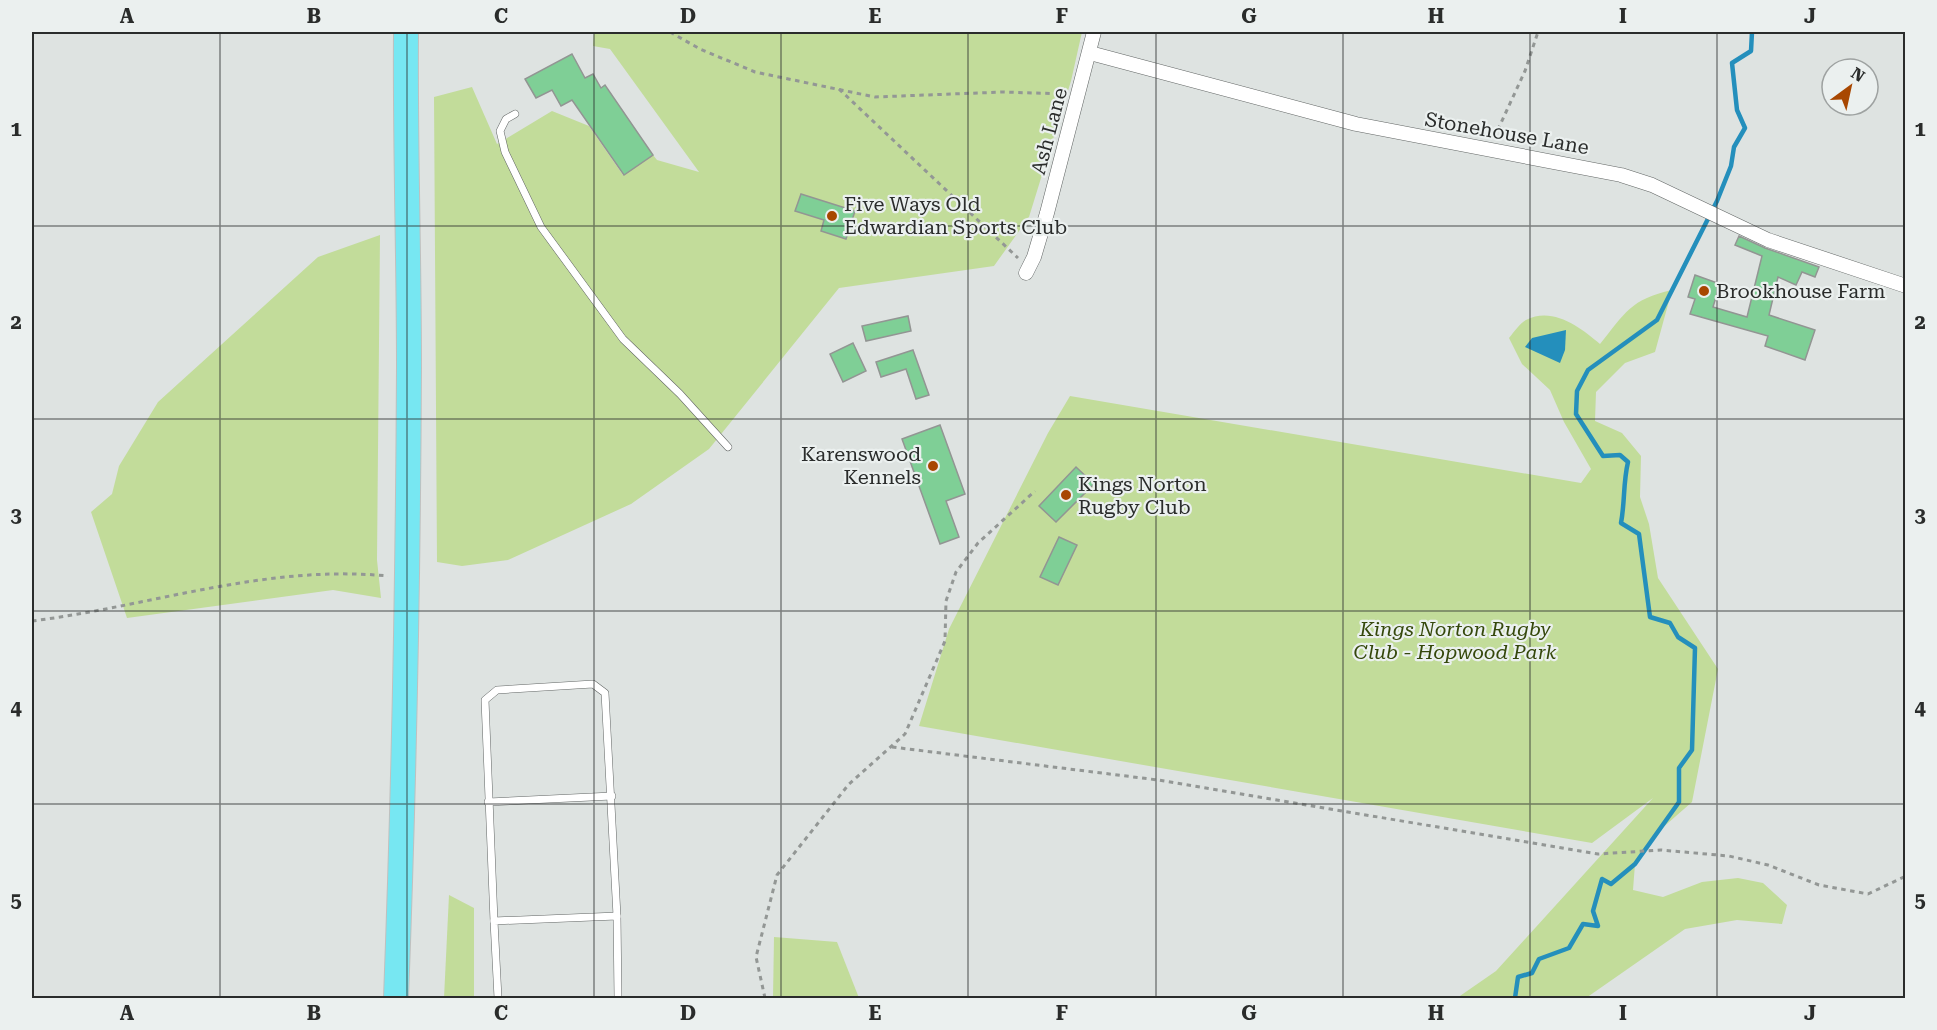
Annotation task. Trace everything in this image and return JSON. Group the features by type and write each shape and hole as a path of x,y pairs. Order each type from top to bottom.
{"highway":[{"path":"396,999 406,720 405,577 409,368 406,32"}],"street":[{"name":"Ash Lane","path":"1026,273 1034,257 1047,213 1094,32"},
{"name":"Stonehouse Lane","path":"1090,53 1356,124 1621,175 1652,185 1768,240 1905,286"}],"lane":[{"path":"515,114 502,125 505,152 541,227 622,339 680,394 728,447"},
{"path":"498,999 485,700 497,690 593,684 605,693 612,796 618,999"},
{"path":"488,802 612,796"},
{"path":"494,921 617,916"}],"path":[{"path":"670,32 755,72 875,97 1004,92 1078,96"},
{"path":"1491,151 1494,136 1525,71 1538,32"},
{"path":"838,88 1013,251 1026,273"},
{"path":"765,999 756,957 777,875 849,784 905,734 945,641 946,601 956,572 978,543 1035,491"},
{"path":"32,621 91,614 246,580 348,572 405,577"},
{"path":"892,747 1158,780 1598,854 1661,850 1728,856 1768,865 1819,885 1868,894 1905,876"}],"green space":[{"path":"594,32 1082,32 1071,81 1029,217 994,266 839,288 709,449 631,504 508,560 462,566 437,562 434,97 472,87 497,144 552,111 589,126 623,175 653,155 657,160 699,172 610,49 593,46"},
{"path":"380,235 377,560 381,598 333,590 127,618 91,512 112,494 119,466 158,402 318,257"},
{"name":"Kings Norton Rugby Club - Hopwood Park","path":"1672,290 1655,352 1625,363 1596,392 1595,421 1622,433 1641,456 1640,497 1649,524 1658,578 1718,669 1692,802 1660,830 1635,864 1633,890 1663,897 1702,882 1738,878 1763,883 1787,905 1782,924 1737,920 1685,929 1586,998 1457,998 1496,971 1653,798 1592,843 919,726 949,629 1048,433 1070,396 1581,483 1591,469 1564,422 1550,390 1522,364 1509,338 1526,320 1536,316 1546,316 1566,321 1600,344 1623,316 1638,303"},
{"path":"449,895 474,908 474,998 444,998"},
{"path":"774,937 837,942 859,998 773,998"}],"water":[{"path":"1566,330 1565,350 1560,363 1525,347 1532,338"}],"building":[{"path":"572,54 585,78 593,74 601,88 605,85 653,155 624,175 572,100 561,106 552,90 536,98 525,79"},
{"name":"Five Ways Old Edwardian Sports Club","path":"801,194 855,211 846,239 821,231 824,220 795,211"},
{"path":"1739,236 1819,267 1815,277 1802,272 1796,285 1778,277 1769,315 1815,330 1805,360 1765,346 1768,336 1690,314 1695,299 1688,297 1695,275 1720,284 1713,307 1747,317 1762,256 1735,245"},
{"path":"908,316 911,331 866,341 862,326"},
{"path":"853,343 866,371 843,382 830,354"},
{"path":"913,350 929,395 916,399 906,369 881,377 876,362"},
{"name":"Karenswood Kennels","path":"940,425 965,494 946,501 959,537 940,544 902,439"},
{"name":"Kings Norton Rugby Club","path":"1076,467 1094,484 1056,522 1039,506"},
{"path":"1059,537 1077,545 1058,585 1040,577"}],"waterway":[{"path":"1515,998 1518,977 1532,973 1539,959 1569,948 1583,924 1598,926 1593,911 1602,879 1611,884 1635,864 1679,802 1679,768 1692,750 1695,648 1678,637 1670,623 1650,617 1639,534 1621,523 1628,462 1620,455 1603,456 1576,414 1577,391 1588,370 1657,320 1717,201 1731,166 1734,147 1745,128 1737,110 1732,63 1751,51 1752,32"}],"place":[{"name":"Five Ways Old Edwardian Sports Club","path":"832,216"},
{"name":"Brookhouse Farm","path":"1704,291"},
{"name":"Karenswood Kennels","path":"933,466"},
{"name":"Kings Norton Rugby Club","path":"1066,495"}]}
